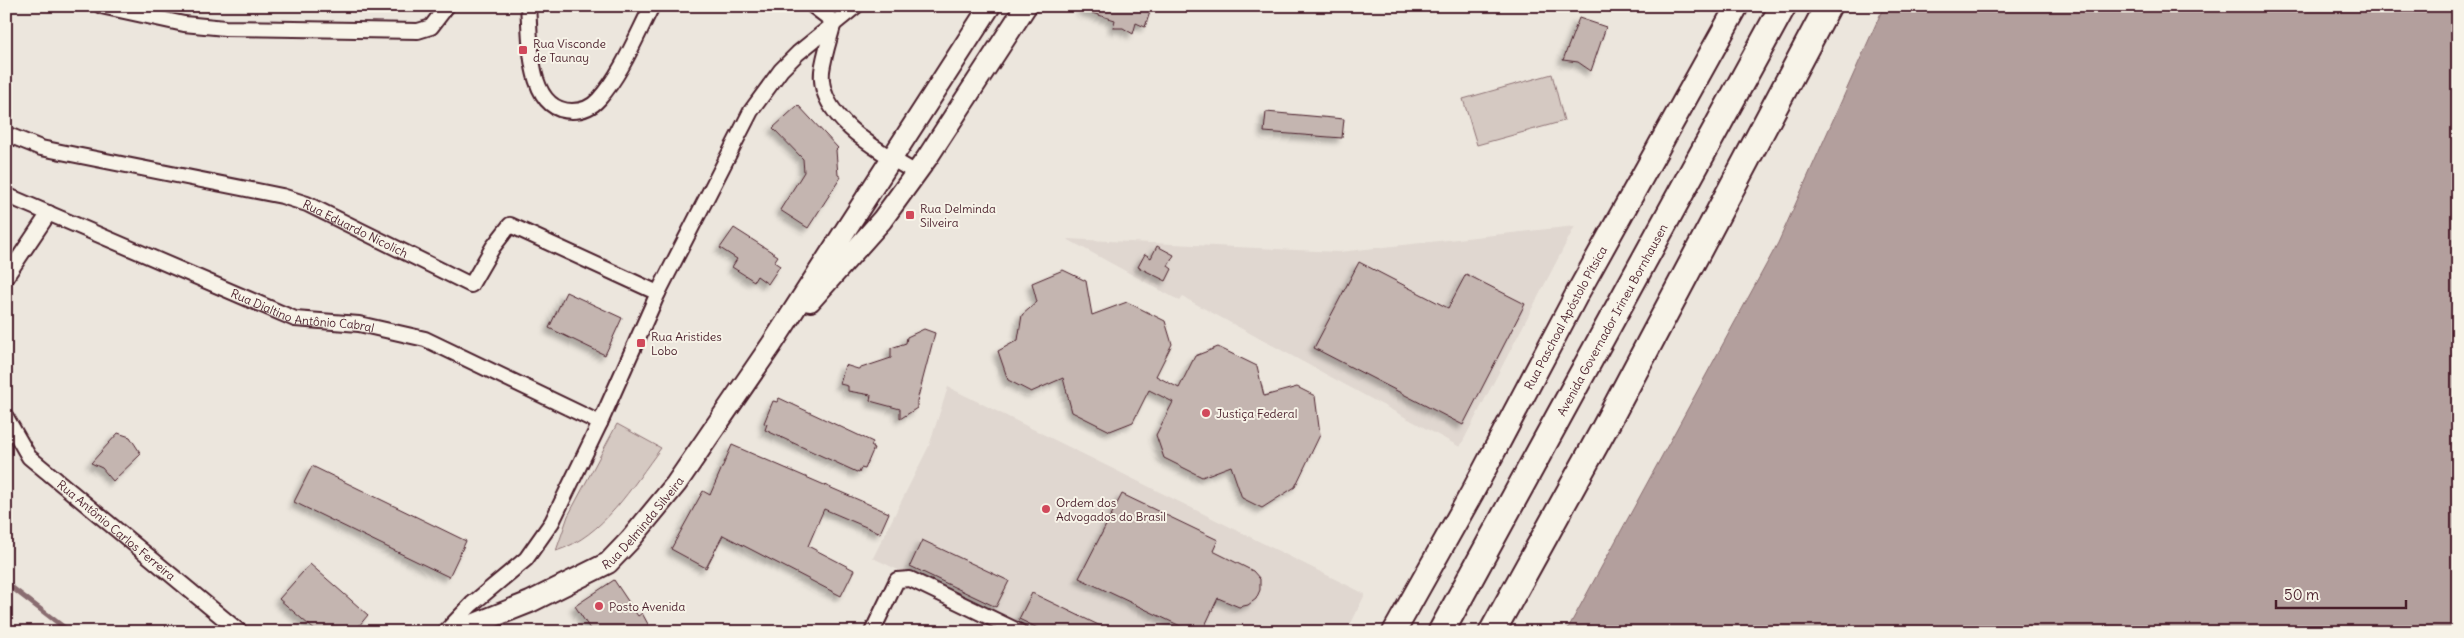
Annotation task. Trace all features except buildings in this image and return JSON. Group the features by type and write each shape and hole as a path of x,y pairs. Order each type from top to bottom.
{"highway":[{"name":"Avenida Governador Irineu Bornhausen","path":"1440,632 1783,6"},
{"path":"1492,632 1604,429 1828,6"}],"main road":[{"name":"Rua Delminda Silveira","path":"455,632 530,602 608,563 630,540 676,484 772,344 990,6"},
{"name":"Rua Delminda Silveira","path":"772,344 865,242 916,173 1026,6"},
{"name":"Rua Paschoal Apóstolo Pítsica","path":"1394,632 1472,493 1577,294 1737,6"}],"street":[{"path":"101,6 184,24 225,28 418,31 431,27 447,6"},
{"path":"528,6 533,68 538,88 552,106 564,111 581,111 598,101 610,86 652,6"},
{"path":"813,6 834,22"},
{"path":"445,632 472,604 526,559 552,522 600,423 658,293 751,111 781,70 834,22 856,6"},
{"path":"834,22 822,72 825,95 840,120 891,158 916,173"},
{"name":"Rua Eduardo Nicolich","path":"6,134 41,148 282,196 307,204 471,285 493,247 510,225 658,293"},
{"name":"Rua Dialtino Antônio Cabral","path":"6,195 295,319 359,324 425,339 600,423"},
{"path":"6,277 49,213"},
{"name":"Rua Antônio Carlos Ferreira","path":"6,417 29,457 240,632"},
{"path":"872,632 897,580 903,578 910,579 1020,632"}],"shaded area":[{"path":"1884,6 2458,6 2458,632 1566,632 1778,243"},
{"path":"1552,74 1564,121 1477,145 1463,99"},
{"path":"1575,226 1460,447 1183,297 1180,301 1067,239 1339,252"},
{"name":"Ordem dos Advogados do Brasil","path":"948,387 1365,594 1347,632 1028,632 873,558 929,446"},
{"path":"617,424 661,448 628,493 603,522 573,544 556,551 568,516"}],"waterway":[{"path":"6,583 70,632"}],"place":[{"name":"Rua Visconde de Taunay","path":"523,50"},
{"name":"Rua Delminda Silveira","path":"910,215"},
{"name":"Rua Aristides Lobo","path":"641,343"},
{"name":"Justiça Federal","path":"1206,413"},
{"name":"Ordem dos Advogados do Brasil","path":"1046,509"},
{"name":"Posto Avenida","path":"599,606"}]}
